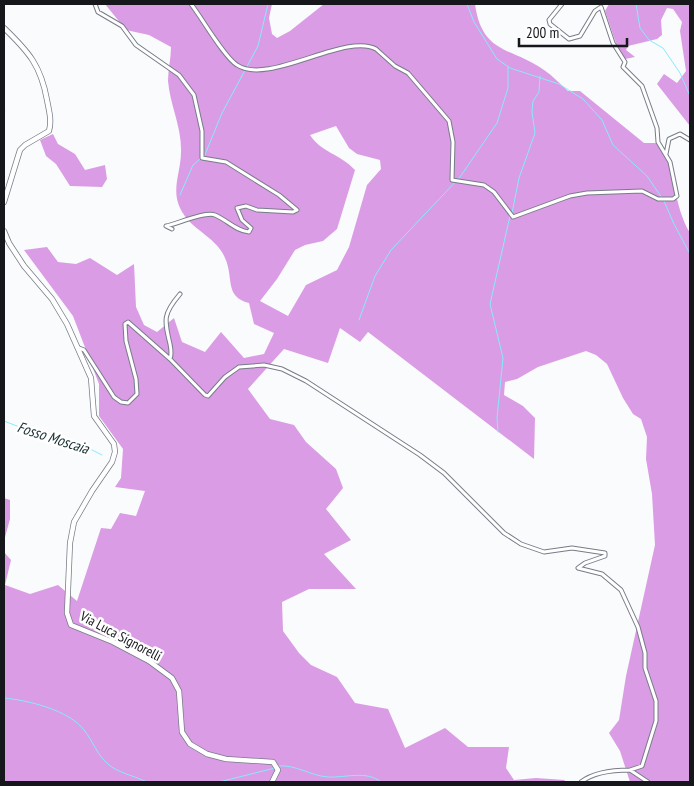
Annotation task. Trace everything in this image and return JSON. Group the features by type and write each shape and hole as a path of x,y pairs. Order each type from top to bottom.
{"main road":[{"path":"4,28 26,49 38,68 44,82 51,123 49,131 20,150 4,202"},
{"name":"Via Luca Signorelli","path":"4,231 9,243 24,266 52,299 79,348 91,378 94,416 114,444 115,452 112,462 74,522 70,543 67,613 72,624 113,642 149,661 172,678 179,691 182,732 190,744 207,754 226,759 273,762 278,770 272,782"}],"street":[{"path":"95,4 98,12 122,26 136,45 179,75 194,95 202,131 202,158 226,162 279,194 297,210 293,212 257,210 246,206 237,208 242,220 251,228 250,232 230,224 213,214 204,214 166,226 172,229"},
{"path":"191,4 231,59 242,68 265,70 352,47 376,49 395,66 408,73 449,121 453,142 452,180 484,185 494,192 513,217 570,196 588,192 642,191 658,199 673,199 677,190 670,162 658,142 657,128 642,86 623,67 625,62 613,43 601,7 595,11 580,36 569,39 549,20 562,4"},
{"path":"666,154 669,139 674,135 680,134 690,140"},
{"path":"170,359 171,350 164,324 166,312 180,294"},
{"path":"79,348 84,350 114,397 124,403 128,403 137,394 136,379 126,341 126,323 132,324 205,395 213,391 225,377 244,366 264,365 296,375 444,473 504,533 521,544 544,552 572,548 605,553 605,556 580,564 578,568 602,574 621,590 638,628 645,653 645,668 656,700 656,721 642,766 630,770 589,776 581,782"},
{"path":"630,770 648,782"}],"shaded area":[{"path":"105,4 272,4 269,18 272,34 277,38 290,31 324,4 475,4 484,33 500,48 544,70 568,91 580,91 644,143 659,143 665,153 680,211 690,233 690,782 630,782 620,751 609,733 619,720 626,676 655,545 652,494 646,459 647,437 641,419 633,414 623,398 607,364 596,355 586,351 538,367 517,379 505,382 504,395 523,406 535,418 534,459 368,332 360,342 340,328 328,363 284,349 248,389 270,419 294,425 306,442 336,469 343,488 326,509 351,540 324,554 356,589 309,589 282,602 283,631 299,653 311,665 337,677 355,703 388,709 405,748 445,728 468,747 509,747 506,768 514,780 536,778 565,780 564,782 4,782 4,552 11,560 5,585 30,594 58,585 77,601 101,528 111,529 120,513 136,516 145,491 115,487 121,478 123,449 99,416 99,384 73,316 24,250 47,247 58,262 76,264 90,258 117,275 134,264 136,307 144,325 157,332 174,318 182,342 205,352 221,332 244,358 264,354 274,333 254,324 249,303 241,300 233,291 228,265 221,250 184,216 177,201 176,187 181,159 181,143 168,81 171,47 149,35 126,30","holes":["336,126 349,148 357,154 380,160 381,169 367,185 349,247 337,270 306,285 288,316 260,301 277,279 295,250 305,245 323,241 337,229 355,170 349,164 325,150 310,135"]},
{"path":"609,4 690,4 690,126 657,84 664,74 677,83 686,71 680,31 682,22 673,9 667,8 661,20 662,35 657,39 628,46 626,50 635,57 625,59 618,49 605,11"},
{"path":"53,134 58,144 75,154 85,170 105,165 107,179 102,187 70,186 56,164 46,156 40,140"},
{"path":"4,498 10,500 10,519 4,541"}],"waterway":[{"path":"204,157 222,113 258,46 268,4"},
{"path":"467,4 474,22 497,59 510,68 559,84 583,99 602,120 613,145 647,176 662,198"},
{"path":"636,4 640,28 649,40 663,48 680,73 690,96"},
{"path":"359,320 375,276 391,250 460,177 497,123 508,88 508,67"},
{"path":"512,213 519,178 535,133 532,112 533,101 539,92 540,76"},
{"path":"180,195 193,165 200,159"},
{"path":"664,201 690,254"},
{"path":"498,432 497,418 503,358 490,304 510,216"},
{"path":"690,340 690,352"},
{"name":"Fosso Moscaia","path":"4,421 78,444 102,455"},
{"path":"4,698 47,707 68,717 84,730 108,764 147,782"},
{"path":"278,766 291,767 328,777 363,775 375,778 381,782"},
{"path":"219,782 275,768"}]}
